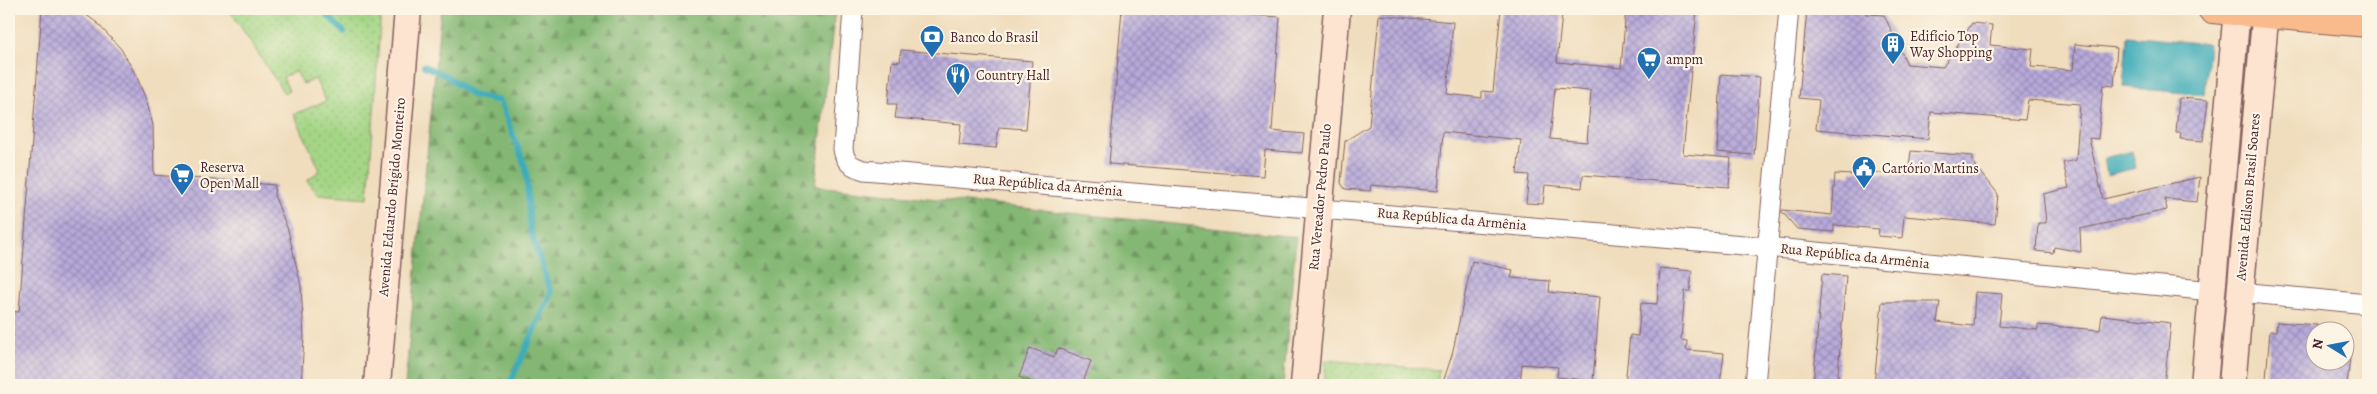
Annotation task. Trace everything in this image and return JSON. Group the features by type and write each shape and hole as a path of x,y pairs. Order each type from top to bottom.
{"highway":[{"path":"2229,10 2266,11 2368,23"}],"main road":[{"name":"Avenida Eduardo Brígido Monteiro","path":"377,385 408,9"},
{"name":"Rua Vereador Pedro Paulo","path":"1304,385 1318,207 1337,9"},
{"name":"Avenida Edilson Brasil Soares","path":"2204,385 2212,291 2229,10"},
{"name":"Avenida Edilson Brasil Soares","path":"2232,385 2266,11"}],"street":[{"name":"Rua República da Armênia","path":"853,9 843,149 844,157 852,167 874,171 1318,207 1766,247 2212,291"},
{"path":"1755,385 1789,9"},
{"path":"2240,292 2368,304"}],"green space":[{"path":"229,9 381,9 368,198 318,194 307,181 320,170 294,114 326,101 315,79 303,84 296,71 283,77 289,91 284,93"},
{"path":"441,9 835,9 815,186 1296,237 1283,385 405,385"},
{"path":"1326,360 1439,370 1437,385 1324,385"}],"water":[{"path":"2127,36 2209,44 2204,95 2123,87"},
{"path":"2132,151 2136,168 2107,175 2104,158"}],"building":[{"name":"Reserva Open Mall","path":"42,9 78,9 96,22 121,49 136,75 153,125 154,175 275,185 274,195 288,230 301,286 304,338 301,385 9,385 9,311 19,312"},
{"path":"1122,9 1161,9 1280,17 1272,131 1304,134 1302,153 1265,150 1263,176 1109,164"},
{"path":"1501,9 1554,9 1553,14 1562,14 1557,62 1621,68 1626,9 1697,9 1683,154 1731,158 1729,187 1583,175 1582,188 1545,185 1543,204 1526,203 1529,175 1517,174 1521,140 1443,132 1438,191 1371,185 1370,191 1345,189 1341,183 1345,141 1369,126 1379,15 1453,22 1447,94 1482,98 1482,91 1493,92","holes":["1555,88 1591,91 1587,142 1550,139"]},
{"path":"1807,9 1866,9 1866,14 1884,15 1907,64 1943,67 1972,23 1992,25 1990,45 2033,49 2031,67 2073,70 2075,44 2117,48 2114,86 2103,85 2098,139 2089,138 2103,199 2200,177 2197,202 2165,199 2167,210 2080,229 2081,252 2054,247 2053,253 2036,251 2038,223 2046,223 2043,194 2069,188 2063,163 2076,160 2080,104 2028,100 2025,120 1931,112 1928,139 1816,129 1819,100 1799,98"},
{"name":"Country Hall","path":"901,50 1032,61 1026,129 999,127 996,148 959,145 961,124 895,118 897,104 888,104 892,61 900,62"},
{"path":"1721,74 1760,77 1754,155 1717,152"},
{"path":"2179,98 2208,100 2203,141 2180,139 2181,133 2176,133"},
{"path":"1911,151 1973,156 1973,162 1998,194 1995,224 1904,216 1902,238 1878,236 1879,229 1834,225 1834,232 1797,229 1782,212 1782,210 1832,215 1835,174 1852,175 1852,171 1908,175"},
{"path":"1472,261 1513,270 1511,278 1550,281 1549,292 1600,297 1593,381 1557,377 1558,367 1522,364 1520,385 1442,385 1452,355"},
{"path":"1660,268 1692,271 1690,291 1685,291 1681,340 1687,341 1686,350 1724,353 1720,385 1625,385 1630,335 1638,336 1641,303 1657,304"},
{"path":"1822,274 1846,276 1837,385 1813,385"},
{"path":"1975,292 2002,294 1999,326 2038,330 2038,325 2100,330 2102,315 2171,323 2164,385 1874,385 1882,302 1940,302 1937,322 1973,326"},
{"path":"2277,322 2304,324 2304,372 2348,372 2347,385 2273,385 2274,380 2266,379 2270,331 2276,331"},
{"path":"1030,348 1054,357 1058,348 1091,361 1082,385 1041,385 1019,377"}],"waterway":[{"path":"321,9 344,32"},
{"path":"424,66 445,75 472,95 500,101 526,169 530,229 551,293 509,385"}],"place":[{"name":"Banco do Brasil","path":"932,58"},
{"name":"Edifício Top Way Shopping","path":"1893,65"},
{"name":"ampm","path":"1649,80"},
{"name":"Country Hall","path":"958,96"},
{"name":"Cartório Martins","path":"1864,189"},
{"name":"Reserva Open Mall","path":"182,196"}]}
